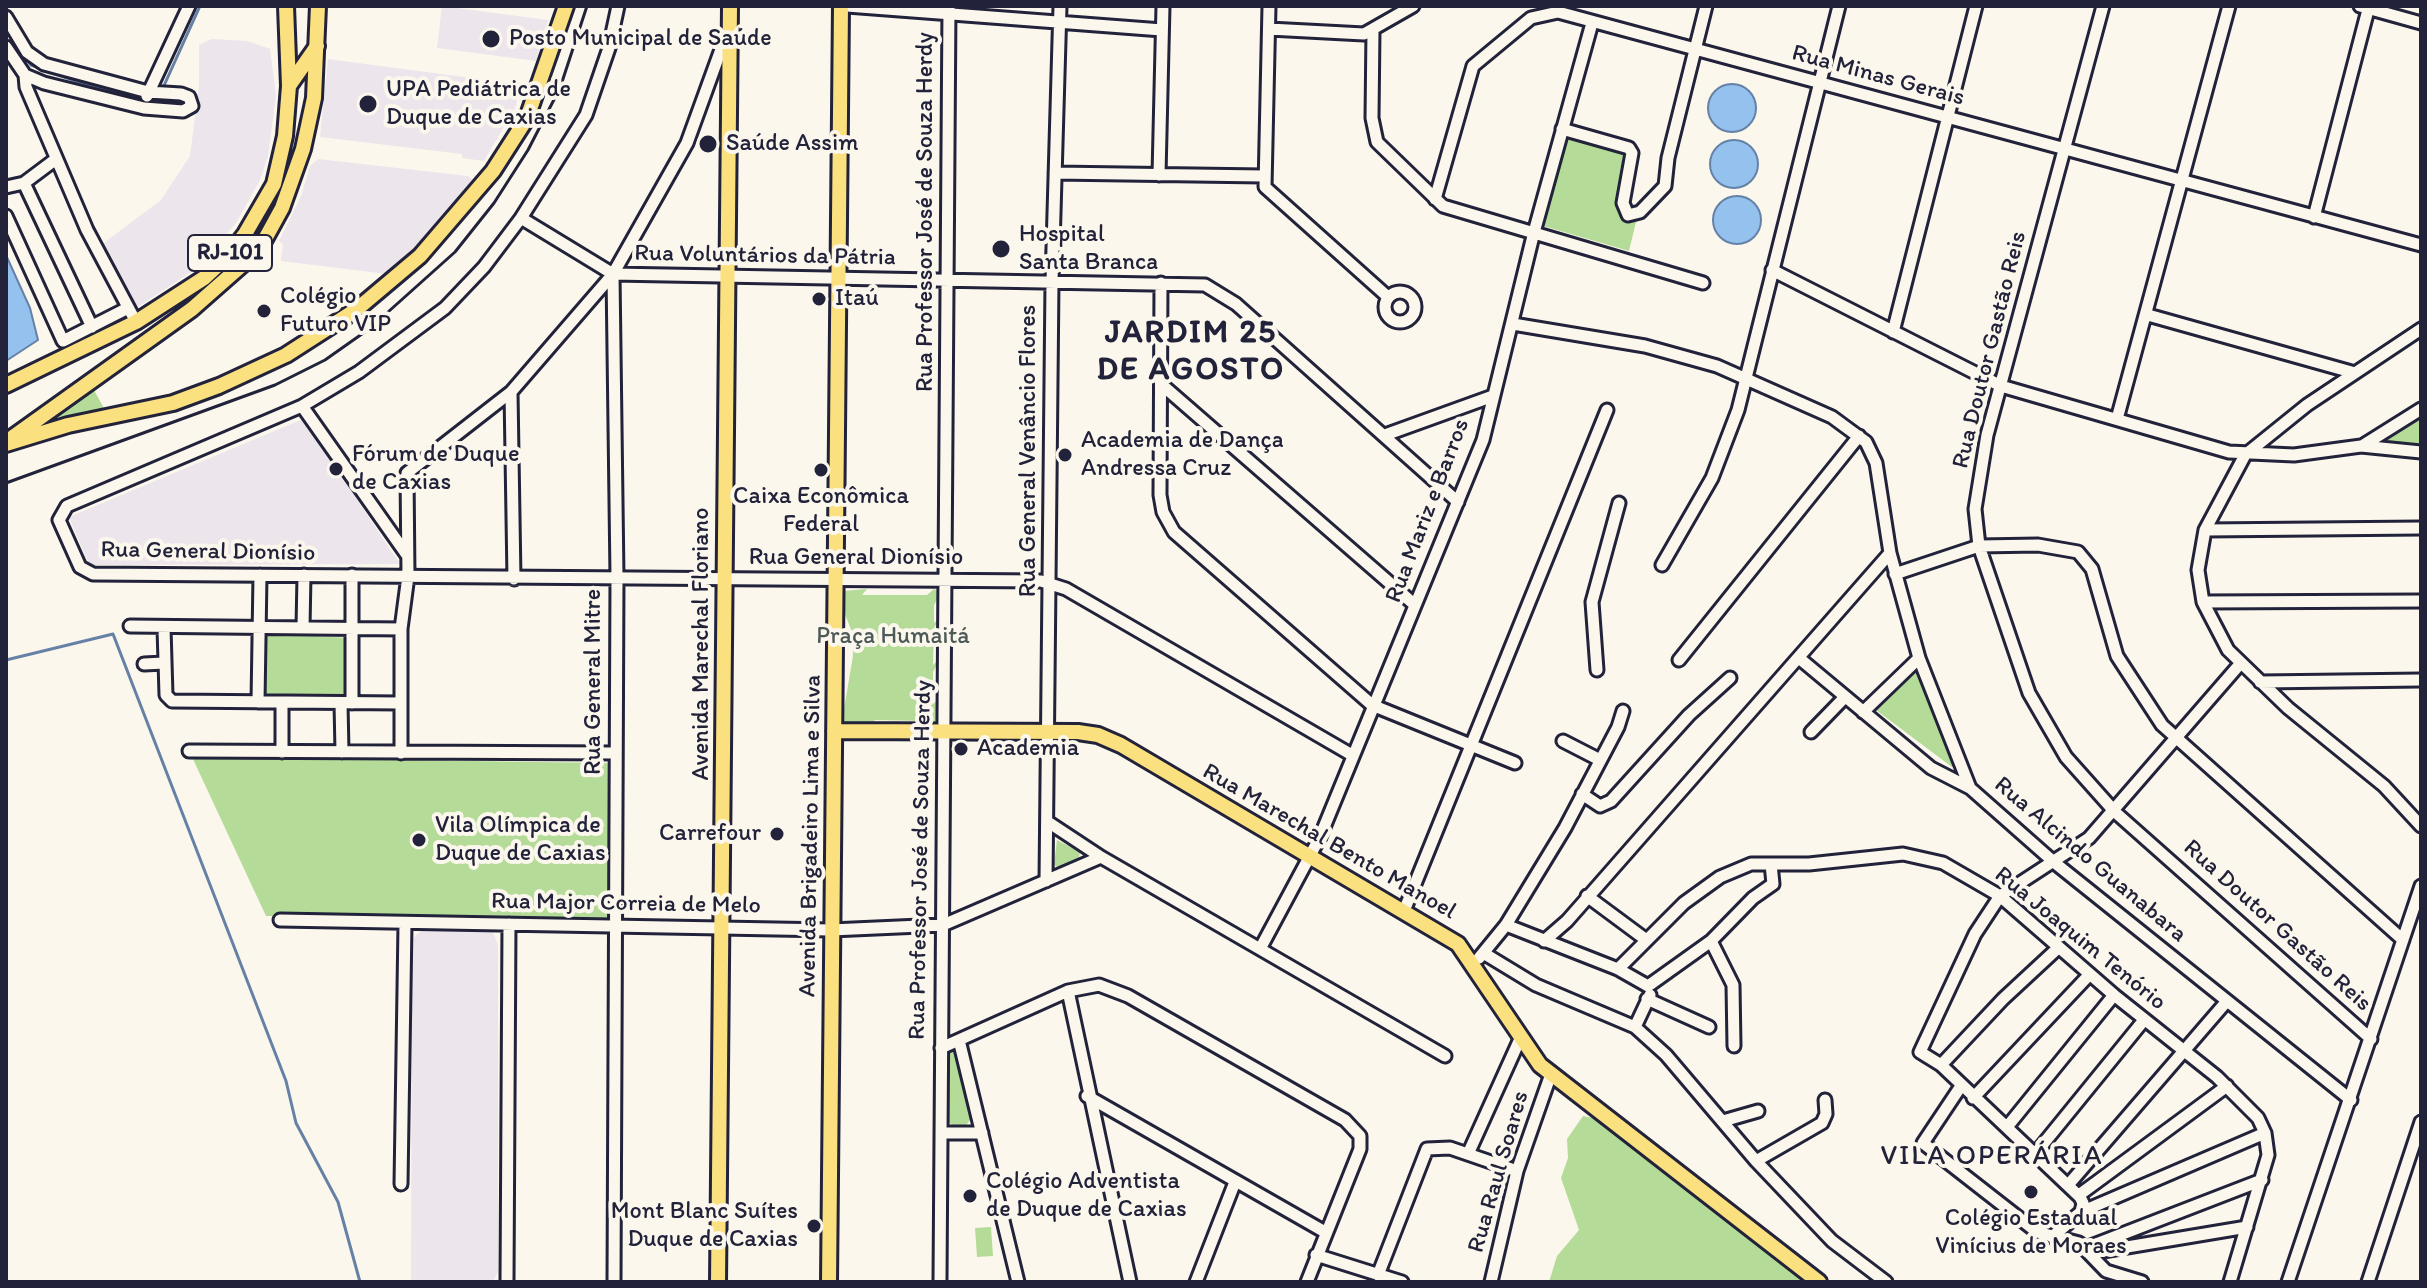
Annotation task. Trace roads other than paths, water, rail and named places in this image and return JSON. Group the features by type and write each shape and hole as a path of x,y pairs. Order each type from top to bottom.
{"main road":[{"name":"RJ-101","path":"6,385 136,322 204,278 229,255 245,234 274,184 285,136 289,86 286,6"},
{"name":"RJ-101","path":"6,443 192,309 259,250 282,208 303,149 314,98 318,6"},
{"path":"6,443 68,425 173,403 208,390 286,355 356,310 420,256 493,171 527,118 566,6"},
{"name":"Avenida Marechal Floriano","path":"718,1282 730,6"},
{"name":"Avenida Brigadeiro Lima e Silva","path":"829,1282 838,280 844,6"},
{"path":"289,86 317,45"},
{"path":"6,431 82,388"},
{"name":"Rua Marechal Bento Manoel","path":"834,731 1050,731 1088,733 1108,739 1479,958 1520,1039 1551,1074 1819,1282"}],"street":[{"path":"151,97 189,6"},
{"path":"408,555 302,406 359,372 445,308 484,267 521,218 586,115 609,48 618,6"},
{"path":"844,6 949,11 1162,30"},
{"name":"Rua General Venâncio Flores","path":"1046,881 1050,731 1052,282 1060,6"},
{"path":"1159,175 1163,6"},
{"path":"1269,6 1265,187 1388,297"},
{"path":"1269,29 1355,34 1373,30 1413,6"},
{"path":"1562,129 1629,148 1632,153 1623,203 1628,215 1636,215 1665,186 1668,158 1706,6"},
{"path":"1662,565 1720,461 1748,377 1839,6"},
{"path":"1893,332 1976,6"},
{"name":"Rua Doutor Gastão Reis","path":"2103,6 2001,386 1977,494 1979,546 2022,676 2040,715 2066,757 2115,812 2371,1039"},
{"path":"2117,419 2148,315 2229,6"},
{"path":"2314,217 2366,7 2421,23"},
{"name":"Rua Professor José de Souza Herdy","path":"940,1282 949,11"},
{"name":"Rua Minas Gerais","path":"1435,199 1469,77 1479,59 1541,13 1558,12 2421,245"},
{"path":"6,17 26,87 56,159 136,322"},
{"name":"Rua Mariz e Barros","path":"1260,949 1310,857 1483,440 1533,236 1592,23"},
{"path":"401,753 401,629 408,576 409,469 511,392 613,274 687,143 728,29"},
{"path":"1373,30 1372,118 1377,142 1435,199 1450,210 1703,283"},
{"path":"11,42 34,59 63,72 151,97 189,109 189,97 151,97 79,93 25,75"},
{"path":"6,187 24,183 56,159"},
{"path":"1055,173 1263,176"},
{"path":"24,183 92,327"},
{"path":"6,216 63,341 128,308"},
{"path":"521,218 613,274"},
{"path":"1772,270 2001,386 2245,455 2294,455 2361,446 2421,452"},
{"name":"Rua Voluntários da Pátria","path":"613,274 1205,285 1220,292 1458,502"},
{"name":"Rua General Mitre","path":"613,274 617,577 614,1282"},
{"path":"1161,283 1160,495 1167,522 1180,538 1372,705 1515,763"},
{"path":"2148,315 2355,373"},
{"path":"1513,324 1663,350 1748,377 1832,417 1859,436 1876,463 1890,553 1919,658 1970,788"},
{"path":"2421,329 2274,430 2245,455 2205,530 2198,570 2203,602 2219,637 2240,664 2384,786 2421,826"},
{"path":"1161,384 1415,605"},
{"path":"511,392 514,579"},
{"path":"1385,435 1493,396"},
{"name":"Rua General Dionísio","path":"302,406 74,501 62,512 59,520 74,557 86,572 514,579 617,577 1051,582 1352,755"},
{"path":"2361,446 2421,409"},
{"path":"1404,911 1607,410"},
{"path":"1679,660 1859,436"},
{"path":"1597,670 1592,602 1619,503"},
{"path":"2205,530 2421,528"},
{"path":"1895,574 1979,546 2061,547 2086,559 2117,656 2151,712 2176,740 2403,940"},
{"path":"1544,941 1567,921 1890,553"},
{"path":"258,702 260,575"},
{"path":"303,628 304,575"},
{"path":"342,752 352,628 352,575"},
{"path":"2203,602 2421,601"},
{"path":"130,626 401,629"},
{"path":"164,628 166,695 172,701 400,703"},
{"name":"Rua Alcindo Guanabara","path":"1799,658 1931,768 1970,788 2055,863 2351,1100"},
{"path":"1863,712 1919,658"},
{"path":"144,664 164,663"},
{"path":"2081,1212 2083,1203 2069,1184 1941,1065 1920,1052 1975,934 2000,896 2089,838 2115,812 2240,664"},
{"path":"1582,794 1600,806 1611,801 1681,723 1730,678"},
{"path":"2260,682 2421,680"},
{"path":"1811,732 1844,698"},
{"path":"282,702 282,752"},
{"path":"1623,711 1582,794 1506,925 1479,958 1635,1027 1666,1055 1756,1161 1832,1241 1882,1281"},
{"path":"1563,741 1600,760"},
{"path":"189,751 616,753"},
{"path":"1048,822 1101,857 1445,1056"},
{"name":"Rua Joaquim Tenório","path":"1618,969 1645,939 1720,877 1751,864 1809,864 1886,854 1919,855 1943,863 2000,896 2114,995 2227,1086 2249,1106 2265,1133"},
{"name":"Rua Major Correia de Melo","path":"280,920 405,924 721,925 831,930 943,925 1101,857"},
{"path":"1635,1027 1648,992 1711,941 1753,898 1773,884 1771,864"},
{"path":"2288,1282 2421,886"},
{"path":"1587,896 1645,939"},
{"path":"401,1184 405,924"},
{"path":"507,1282 509,924"},
{"path":"1506,925 1618,969 1648,992 1709,1027"},
{"path":"1711,941 1733,985 1734,1046"},
{"path":"1941,1065 2003,999 2058,948"},
{"path":"1973,1098 2090,974"},
{"path":"941,1048 1068,991 1084,986 1113,988 1352,1125 1361,1142 1307,1282"},
{"path":"1068,991 1087,1096 1130,1282"},
{"path":"2007,1127 2114,995"},
{"path":"2069,1184 2227,1001"},
{"path":"2035,1154 2144,1020"},
{"path":"1468,1154 1520,1039"},
{"path":"959,1040 1018,1282"},
{"name":"Rua Raul Soares","path":"1491,1282 1517,1171 1551,1074"},
{"path":"1961,1086 1923,1143 2003,1208 2052,1237 2088,1250 2247,1227"},
{"path":"2079,1195 2227,1086"},
{"path":"1087,1096 1325,1232"},
{"path":"1756,1161 1822,1123 1827,1109 1825,1100"},
{"path":"1723,1121 1758,1111"},
{"path":"2368,1282 2421,1122"},
{"path":"943,1133 982,1133"},
{"path":"2052,1237 2081,1212 2265,1133 2268,1155 2230,1282"},
{"path":"1378,1275 1424,1153 1440,1147 1517,1171"},
{"path":"2088,1250 2262,1180"},
{"path":"1196,1282 1235,1182"},
{"path":"2088,1250 2106,1271 2142,1282"},
{"path":"1316,1255 1402,1282"}],"water":[{"path":"1732,84 1749,91 1756,108 1749,125 1732,132 1715,125 1708,108 1715,91"},
{"path":"1734,140 1751,147 1758,164 1751,181 1734,188 1717,181 1710,164 1717,147"},
{"path":"1737,196 1754,203 1761,220 1754,237 1737,244 1720,237 1713,220 1720,203"},
{"path":"6,255 30,308 38,340 6,361"}],"waterway":[{"path":"162,90 200,6"},
{"path":"6,31 31,65 92,87 142,96"},
{"path":"158,98 186,102"},
{"path":"6,660 113,634 286,1081 296,1123 338,1202 360,1282"}],"railway":[{"path":"6,483 275,385 325,360 369,329 455,252 494,203 528,150 560,88 587,6"}],"place":[{"name":"Posto Municipal de Saúde","path":"491,39"},
{"name":"UPA Pediátrica de Duque de Caxias","path":"368,104"},
{"name":"Saúde Assim","path":"708,144"},
{"name":"Hospital Santa Branca","path":"1001,249"},
{"name":"Itaú","path":"819,299"},
{"name":"Colégio Futuro VIP","path":"264,311"},
{"name":"Academia de Dança Andressa Cruz","path":"1065,455"},
{"name":"Fórum de Duque de Caxias","path":"336,469"},
{"name":"Caixa Econômica Federal","path":"821,470"},
{"name":"Academia","path":"961,749"},
{"name":"Carrefour","path":"777,834"},
{"name":"Vila Olímpica de Duque de Caxias","path":"419,840"},
{"name":"Colégio Estadual Vinícius de Moraes","path":"2031,1192"},
{"name":"Colégio Adventista de Duque de Caxias","path":"970,1196"},
{"name":"Mont Blanc Suítes Duque de Caxias","path":"814,1226"}],"district":[{"name":"JARDIM 25 DE AGOSTO","path":"1191,352"},
{"name":"VILA OPERÁRIA","path":"1992,1157"}],"park label":[{"name":"Praça Humaitá","path":"893,637"}]}
